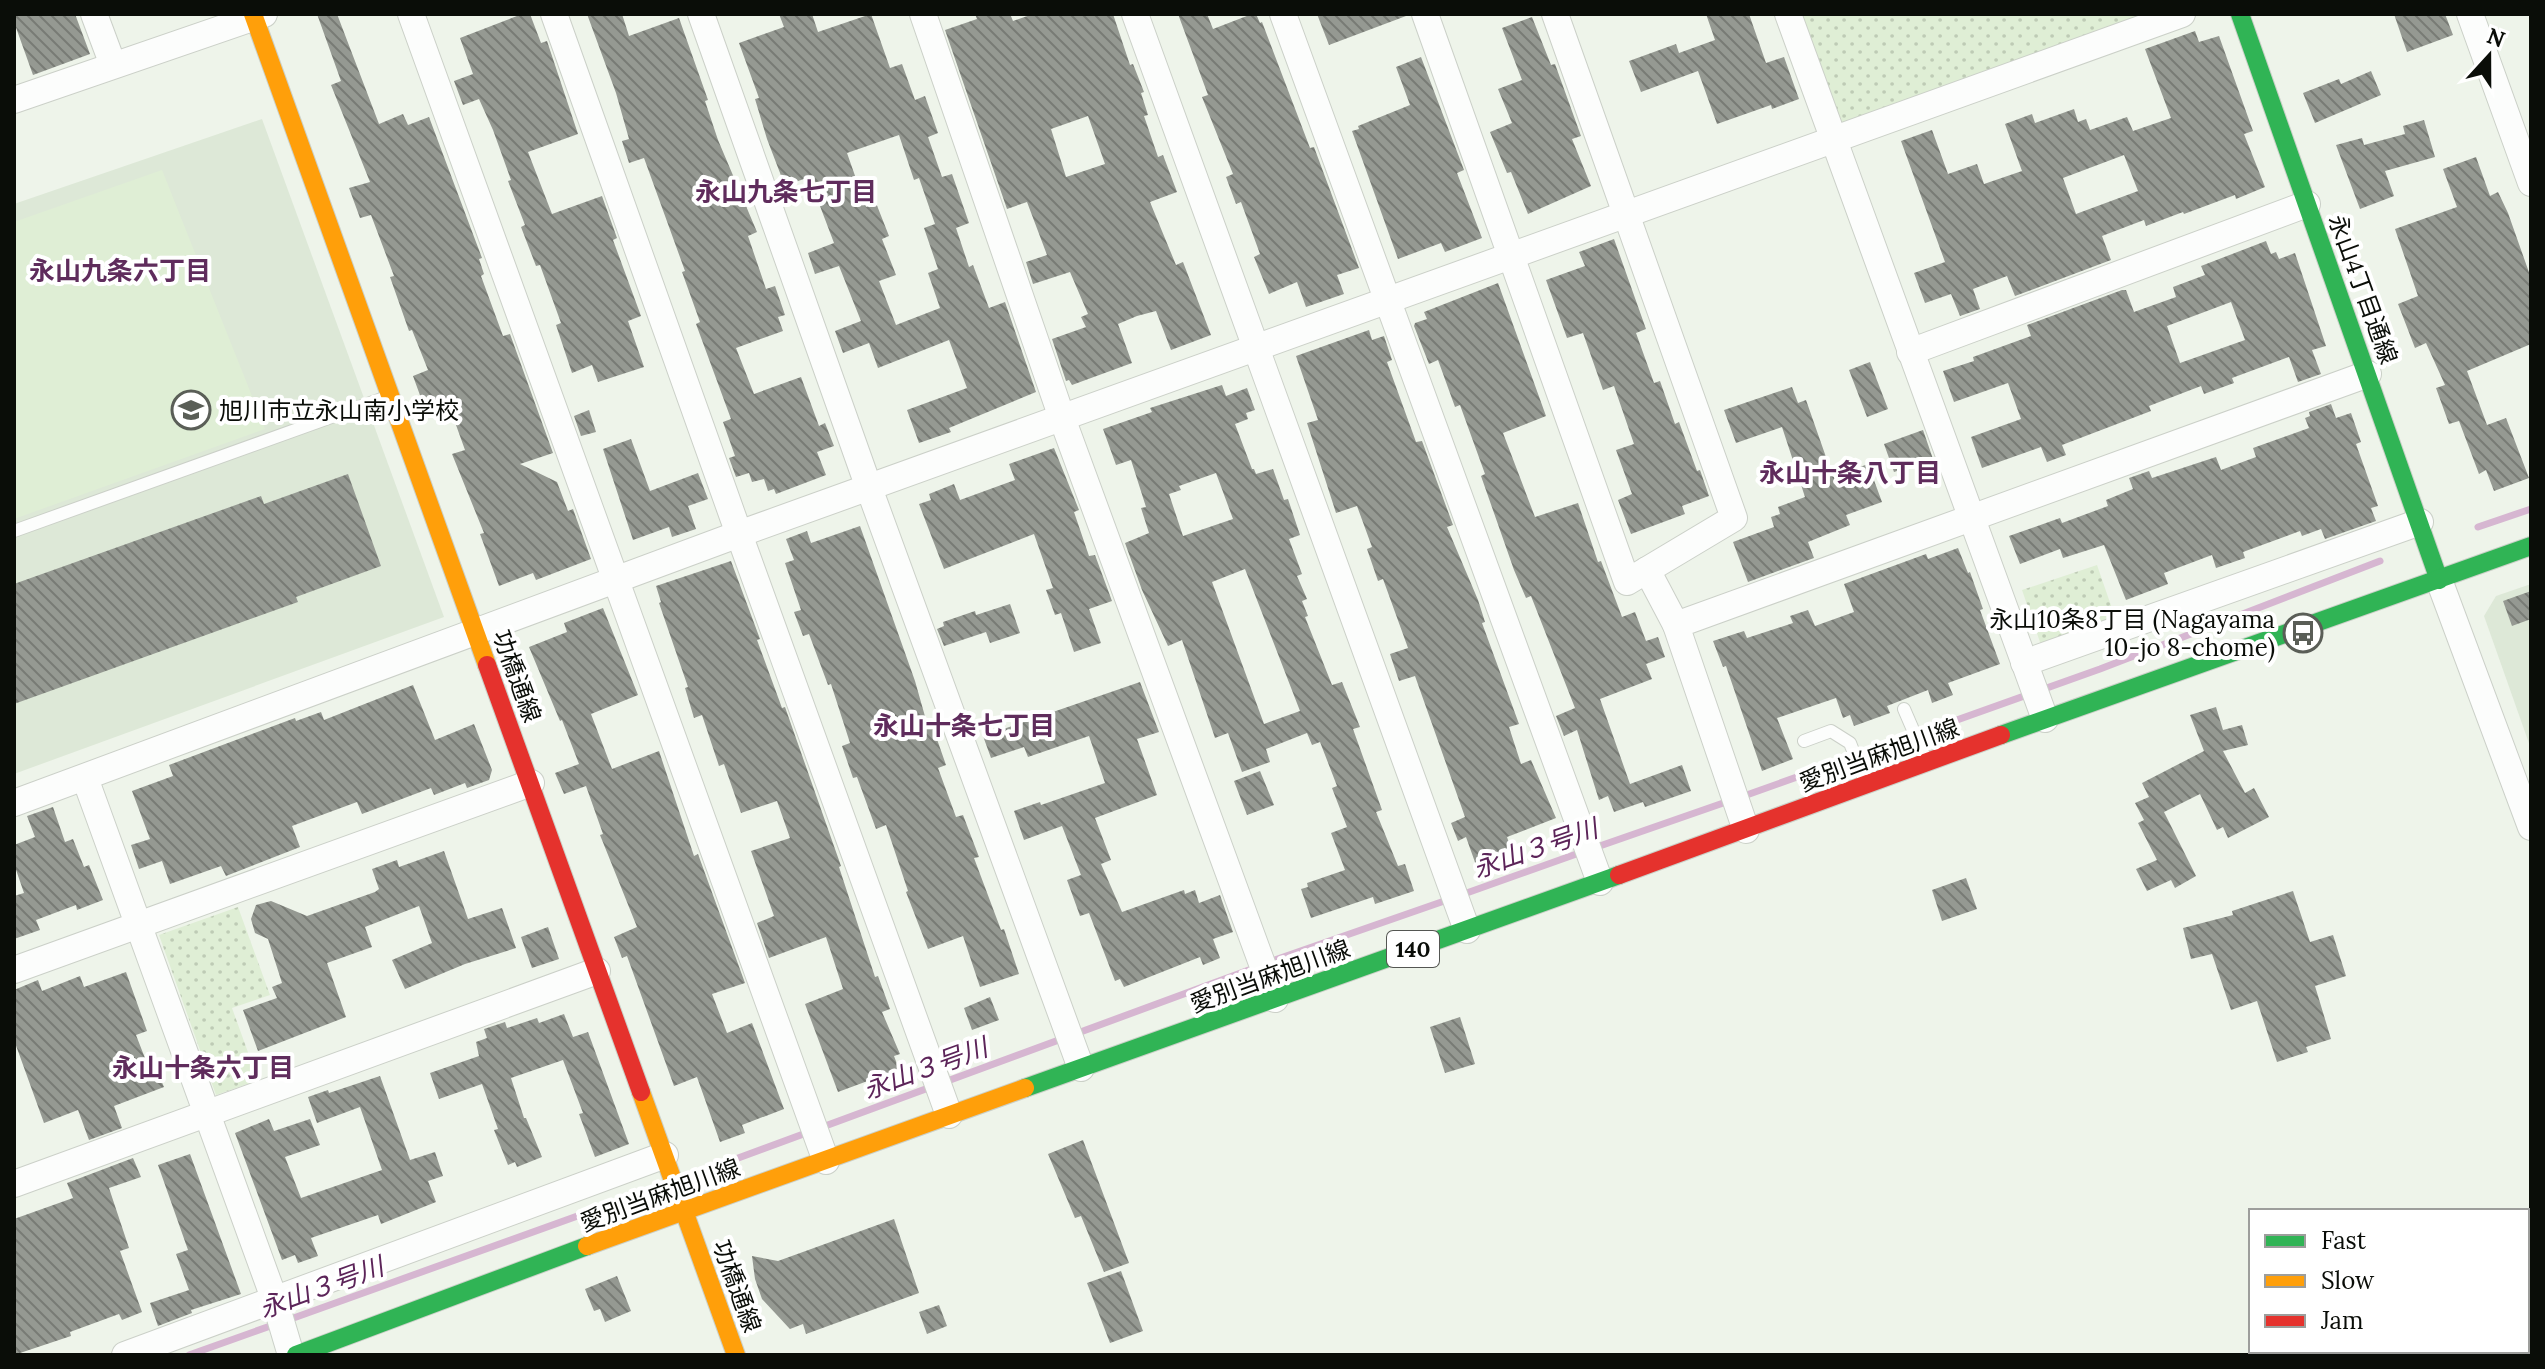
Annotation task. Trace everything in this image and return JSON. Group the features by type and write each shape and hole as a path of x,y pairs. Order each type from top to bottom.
{"main road":[{"name":"永山4丁目通線","path":"2240,14 2439,580"},
{"name":"功橋通線","path":"257,15 390,396 736,1355"},
{"name":"愛別当麻旭川線","path":"291,1350 684,1210 824,1153 942,1095 1081,1068 1268,979 1593,861 1738,810 1867,785 2034,690 2439,580 2531,546"}],"street":[{"path":"94,14 113,65"},
{"path":"411,14 824,1153"},
{"path":"554,14 942,1095"},
{"path":"701,14 869,488 1081,1068"},
{"path":"923,14 1062,418 1268,979"},
{"path":"1135,14 1460,910"},
{"path":"1283,14 1593,861"},
{"path":"1425,14 1627,582 1734,518 1555,14"},
{"path":"1788,14 2034,690 2420,522"},
{"path":"14,803 739,534 2182,14"},
{"path":"2470,14 2531,183"},
{"path":"14,100 257,15"},
{"path":"1910,352 2307,204"},
{"path":"1676,625 2368,374"},
{"path":"1647,570 1676,625 1738,810"},
{"path":"2439,580 2531,827"},
{"path":"85,778 291,1350"},
{"path":"14,970 531,783"},
{"path":"14,1184 597,971"},
{"path":"125,1355 276,1306 665,1155"}],"lane":[{"path":"14,531 390,396"},
{"path":"1904,709 1924,754"},
{"path":"1804,741 1831,731 1850,743 1867,785"}],"shaded area":[{"path":"1788,14 2182,14 1833,141"},
{"name":"旭川市立永山南小学校","path":"262,119 444,617 14,774 14,204"},
{"path":"162,170 265,429 14,519 14,222"},
{"path":"2097,565 2116,620 2041,645 2022,590"},
{"path":"2531,584 2531,749 2484,616 2496,596"},
{"path":"238,907 270,995 232,1008 258,1080 216,1095 159,935"}],"building":[{"path":"14,14 75,14 90,54 33,75"},
{"path":"317,14 337,14 379,124 403,114 408,125 429,117 482,258 479,259 484,274 481,276 503,336 510,334 553,453 520,464 557,482 568,511 573,509 591,559 536,580 533,573 499,586 480,534 484,533 452,454 465,450 447,400 425,409 413,376 428,370 412,330 409,331 390,277 394,276 371,215 360,218 349,188 370,182 331,85 341,81"},
{"path":"522,14 530,14 541,43 547,41 578,134 528,152 552,214 602,196 617,238 613,240 641,316 628,321 644,367 598,382 592,365 572,373 556,325 561,323 540,265 536,266 521,227 525,225 493,130 479,99 463,105 454,81 473,74 460,38"},
{"path":"587,14 622,14 629,36 679,18 708,100 705,101 718,140 757,232 748,236 766,289 775,286 785,315 778,317 783,331 736,348 754,394 801,377 819,426 825,423 834,446 817,452 826,475 776,494 774,489 768,491 764,479 752,482 749,473 736,477 729,458 735,456 723,422 731,419 696,324 700,322 682,272 685,271 644,158 629,163 622,141 629,139"},
{"path":"779,14 812,14 818,32 871,14 890,68 902,64 915,100 925,96 938,133 928,137 942,177 952,174 969,223 956,228 969,267 973,265 989,308 1005,302 1036,392 949,428 951,432 919,443 907,410 967,388 949,340 878,368 869,343 843,353 835,331 861,321 839,266 815,274 808,253 834,243 809,177 785,186 767,139 755,99 759,98 739,43 784,27","holes":["899,135 914,180 919,178 935,224 924,228 938,269 928,273 940,308 896,325 879,281 896,275 882,239 889,236 876,203 866,207 847,153"]},
{"path":"975,14 1010,14 1013,21 1033,14 1113,14 1130,65 1133,64 1144,92 1141,93 1148,115 1144,116 1158,157 1163,155 1177,192 1150,202 1176,265 1183,262 1211,335 1171,350 1156,311 1137,316 1118,324 1132,363 1072,385 1069,380 1066,381 1052,339 1086,327 1081,317 1088,314 1070,272 1033,284 1026,262 1047,255 1027,202 1007,209 945,30 977,19","holes":["1088,116 1105,164 1066,177 1051,129"]},
{"path":"1178,14 1207,14 1213,29 1252,14 1256,14 1262,22 1310,148 1314,147 1359,268 1337,275 1344,294 1306,307 1297,282 1269,294 1254,257 1260,254 1241,202 1236,204 1226,177 1233,174 1202,97 1208,95"},
{"path":"1317,14 1406,14 1406,16 1329,45"},
{"path":"1706,14 1749,14 1766,63 1784,57 1799,99 1772,109 1771,105 1717,124 1698,71 1641,92 1629,61 1676,44 1679,53 1715,40"},
{"path":"2394,14 2445,14 2453,35 2407,52"},
{"path":"1532,17 1551,65 1555,64 1581,136 1572,139 1591,186 1528,214 1490,132 1512,123 1498,89 1522,80 1502,28"},
{"path":"2195,31 2199,42 2219,36 2253,131 2244,134 2265,187 2146,226 2144,220 2102,236 2111,260 2015,296 2007,276 1973,289 1980,309 1960,316 1951,294 1925,303 1914,273 1945,262 1901,141 1932,130 1948,174 1977,164 1984,184 2022,171 2005,124 2032,114 2035,123 2074,109 2078,122 2086,119 2090,130 2127,117 2133,131 2171,118 2145,49","holes":["2124,155 2138,191 2076,214 2063,178"]},
{"path":"1421,57 1464,170 1457,173 1482,238 1445,252 1441,243 1398,259 1352,131 1410,105 1396,67"},
{"path":"2371,71 2381,95 2315,123 2303,93 2339,79 2341,84"},
{"path":"2424,120 2435,157 2385,171 2394,196 2360,209 2336,145 2362,138 2364,145 2405,134 2403,126"},
{"path":"2476,157 2490,196 2498,192 2508,213 2531,278 2531,344 2467,371 2487,425 2506,418 2529,478 2494,491 2486,470 2479,474 2459,421 2449,424 2436,388 2445,385 2426,343 2415,348 2398,304 2418,296 2395,229 2457,207 2443,169"},
{"path":"1614,239 1646,329 1636,333 1654,383 1660,381 1675,424 1679,422 1709,496 1682,506 1685,514 1631,534 1618,500 1632,494 1616,450 1634,444 1614,386 1603,390 1583,333 1567,338 1546,280 1585,266 1579,252"},
{"path":"2266,241 2271,254 2276,252 2279,259 2295,253 2326,346 2312,350 2321,374 2298,382 2289,357 2232,378 2234,383 2204,394 2201,386 2149,406 2151,411 2062,445 2066,455 2047,462 2041,447 1982,468 1971,437 2021,419 2008,383 1954,402 1943,371 2031,336 2027,325 2122,290 2126,290 2134,312 2176,297 2173,287 2205,275 2201,266","holes":["2231,302 2245,340 2180,363 2167,326"]},
{"path":"1498,283 1546,416 1503,433 1535,517 1578,503 1598,562 1601,561 1622,617 1635,612 1646,641 1658,637 1665,657 1646,664 1652,679 1600,699 1630,784 1682,765 1691,791 1645,807 1643,802 1614,812 1608,796 1599,800 1577,730 1564,736 1556,716 1575,708 1531,596 1526,598 1514,570 1460,405 1455,407 1438,360 1429,364 1414,326 1427,319 1424,312"},
{"path":"1369,330 1372,340 1384,336 1392,360 1387,362 1416,442 1422,441 1453,525 1447,527 1478,600 1485,622 1482,623 1519,724 1509,727 1521,764 1531,760 1556,818 1507,837 1512,852 1476,865 1466,837 1458,841 1451,823 1465,817 1415,676 1399,681 1390,654 1408,648 1383,579 1378,581 1367,549 1372,547 1357,506 1336,513 1307,423 1318,420 1296,356"},
{"path":"1870,362 1888,409 1867,417 1849,370"},
{"path":"1222,385 1226,396 1247,388 1255,410 1246,413 1248,419 1235,424 1252,469 1256,474 1273,469 1284,500 1288,499 1300,535 1289,539 1302,574 1297,576 1307,599 1302,601 1308,616 1305,617 1332,685 1342,682 1360,727 1353,729 1382,810 1376,812 1398,866 1405,864 1414,891 1375,904 1373,897 1311,918 1301,889 1308,887 1307,883 1345,870 1331,833 1347,827 1332,788 1337,786 1320,742 1312,745 1307,733 1266,749 1270,762 1242,772 1228,733 1215,738 1182,640 1168,646 1142,590 1125,543 1149,533 1141,508 1146,507 1131,460 1116,465 1103,429 1152,412 1150,408","holes":["1216,473 1233,519 1183,536 1169,494 1181,490 1179,486","1245,569 1300,711 1264,724 1212,582"]},
{"path":"1792,387 1798,403 1806,400 1833,477 1868,464 1882,502 1846,515 1850,525 1808,542 1814,558 1748,582 1733,542 1774,527 1771,517 1780,514 1778,507 1805,497 1782,427 1736,443 1724,410"},
{"path":"2331,404 2336,418 2351,413 2361,442 2356,444 2378,506 2371,508 2376,521 2325,539 2321,529 2302,536 2300,531 2243,552 2245,558 2216,568 2212,555 2164,573 2168,584 2126,600 2104,545 2063,558 2060,549 2020,564 2009,536 2060,518 2062,523 2108,506 2106,500 2133,489 2129,478 2149,471 2152,478 2216,457 2221,470 2256,457 2253,448 2309,428 2305,418 2310,416 2309,412"},
{"path":"589,410 596,432 581,436 574,416"},
{"path":"1923,430 1933,459 1894,472 1884,444"},
{"path":"631,439 650,491 698,473 708,499 688,506 696,529 672,537 669,527 633,540 603,449"},
{"path":"1054,448 1079,510 1074,512 1089,556 1095,555 1112,601 1089,609 1101,643 1074,652 1061,613 1055,615 1046,590 1053,588 1034,534 944,569 919,504 931,500 929,494 954,484 960,500 1015,480 1009,464"},
{"path":"348,474 381,566 296,597 298,602 14,704 14,584 261,496 264,504"},
{"path":"860,526 915,681 928,727 932,725 946,765 938,768 956,817 963,815 979,857 974,858 1019,974 980,987 963,936 928,949 906,892 886,825 876,829 857,777 853,778 842,746 850,743 831,684 828,685 809,634 803,636 794,612 801,610 785,563 794,560 786,539 807,531 811,543"},
{"path":"1958,548 1970,572 2000,664 1948,683 1953,695 1932,703 1928,690 1887,706 1890,713 1854,726 1850,715 1843,718 1836,698 1777,718 1793,759 1762,771 1726,666 1723,667 1713,641 1744,631 1747,638 1793,623 1790,616 1808,610 1815,626 1854,612 1844,584 1926,554 1928,559"},
{"path":"731,561 841,866 875,977 878,976 890,1009 882,1012 900,1054 894,1056 900,1072 838,1092 805,1004 843,989 826,937 769,958 757,923 774,916 751,851 790,838 777,801 741,813 724,764 719,766 702,715 694,718 685,688 688,687 659,603 656,586"},
{"path":"2531,591 2531,619 2512,626 2503,601"},
{"path":"1010,604 1020,633 990,643 986,632 944,646 937,629 944,626 943,622"},
{"path":"603,608 638,695 591,714 612,769 659,751 694,856 698,854 745,983 712,994 727,1033 752,1023 784,1109 742,1125 745,1133 720,1142 697,1077 674,1086 627,956 622,958 614,937 637,927 600,835 603,834 586,786 564,794 555,773 579,764 529,647 567,632 564,623"},
{"path":"1140,682 1159,732 1137,739 1157,795 1095,818 1111,860 1101,864 1122,912 1184,890 1185,894 1195,890 1199,903 1220,895 1233,932 1213,939 1220,958 1203,965 1200,957 1124,987 1120,979 1115,981 1089,913 1080,916 1067,880 1081,875 1062,826 1024,840 1014,811 1105,783 1089,736 1028,757 1024,747 991,758 983,736"},
{"path":"413,685 435,740 474,724 492,770 489,780 467,788 465,783 434,795 431,788 362,814 357,802 292,826 300,847 226,876 221,866 170,884 162,861 139,869 131,845 150,839 132,791 173,776 169,765 295,718 296,721 321,712 324,720"},
{"path":"2216,707 2223,730 2242,725 2248,745 2223,751 2245,793 2254,788 2269,817 2228,838 2223,827 2217,830 2200,794 2164,812 2196,876 2175,888 2171,880 2147,891 2136,869 2157,860 2138,823 2144,820 2135,803 2149,797 2142,783 2204,751 2190,715"},
{"path":"1260,771 1274,805 1247,815 1234,781"},
{"path":"53,807 65,842 73,839 84,867 89,865 103,900 77,910 76,905 36,920 40,930 14,939 14,896 24,893 14,864 14,845 35,837 27,816"},
{"path":"444,851 468,919 502,908 516,948 465,964 405,989 392,960 432,943 419,906 365,927 372,947 327,963 346,1017 258,1051 243,1010 277,998 272,987 282,983 268,939 255,933 251,919 256,905 271,901 307,916 375,892 379,889 372,869 397,860 399,867"},
{"path":"1966,878 1977,909 1942,921 1932,890"},
{"path":"2293,891 2310,942 2333,935 2346,976 2315,986 2331,1039 2306,1047 2308,1052 2277,1062 2257,1001 2231,1010 2212,954 2191,959 2183,928 2233,915 2232,911"},
{"path":"548,927 559,959 532,968 521,937"},
{"path":"126,972 147,1031 136,1035 150,1071 156,1069 164,1087 114,1106 122,1128 89,1140 78,1110 44,1123 14,1040 14,990 38,980 42,991 80,976 84,987"},
{"path":"990,997 999,1020 972,1030 964,1008"},
{"path":"564,1014 573,1037 588,1032 629,1144 595,1157 563,1060 511,1078 524,1118 542,1157 517,1167 515,1162 508,1165 494,1130 498,1129 482,1084 439,1099 430,1073 479,1056 476,1042 487,1038 484,1029 505,1022 507,1028 537,1018 539,1023"},
{"path":"1460,1017 1475,1064 1445,1073 1430,1027"},
{"path":"380,1076 410,1160 435,1152 443,1176 428,1181 436,1202 381,1224 378,1215 311,1238 318,1256 298,1263 295,1255 282,1260 235,1133 269,1119 274,1131 310,1119 320,1145 285,1157 301,1198 382,1170 360,1107 317,1123 308,1097"},
{"path":"1083,1140 1129,1263 1104,1272 1081,1216 1075,1218 1048,1154"},
{"path":"190,1154 241,1294 191,1310 192,1313 158,1326 150,1303 189,1290 176,1254 188,1250 158,1165"},
{"path":"133,1158 141,1177 109,1188 129,1248 120,1251 142,1312 122,1320 119,1314 70,1332 71,1336 14,1355 14,1219 73,1198 67,1183"},
{"path":"894,1219 919,1293 806,1334 803,1324 790,1329 762,1299 752,1256 778,1261"},
{"path":"1121,1271 1143,1331 1110,1343 1087,1283"},
{"path":"617,1276 631,1311 605,1322 600,1309 594,1311 585,1289"},
{"path":"939,1305 947,1326 927,1334 919,1312"}],"waterway":[{"name":"永山３号川","path":"2478,527 2531,509"},
{"name":"永山３号川","path":"1741,797 2100,669 2380,561"},
{"name":"永山３号川","path":"1594,848 1729,801"},
{"name":"永山３号川","path":"1461,895 1582,852"},
{"name":"永山３号川","path":"1269,962 1450,899"},
{"name":"永山３号川","path":"703,1171 1257,967"},
{"name":"永山３号川","path":"288,1320 647,1191"},
{"name":"永山３号川","path":"189,1355 276,1324"}],"traffic: fast":[{"path":"2240,14 2439,580"},
{"path":"2001,735 2531,546"},
{"path":"1025,1088 1619,875"},
{"path":"296,1355 587,1246"}],"traffic: slow":[{"path":"253,14 487,665"},
{"path":"587,1246 1025,1088"},
{"path":"641,1092 736,1355"}],"traffic: jam":[{"path":"487,665 641,1092"},
{"path":"1619,875 2001,735"}],"place":[{"name":"旭川市立永山南小学校","path":"191,410"},
{"name":"永山10条8丁目 (Nagayama 10-jo 8-chome)","path":"2303,633"}],"district":[{"name":"永山九条七丁目","path":"786,191"},
{"name":"永山九条六丁目","path":"120,270"},
{"name":"永山十条八丁目","path":"1850,472"},
{"name":"永山十条七丁目","path":"964,725"},
{"name":"永山十条六丁目","path":"203,1067"}]}
